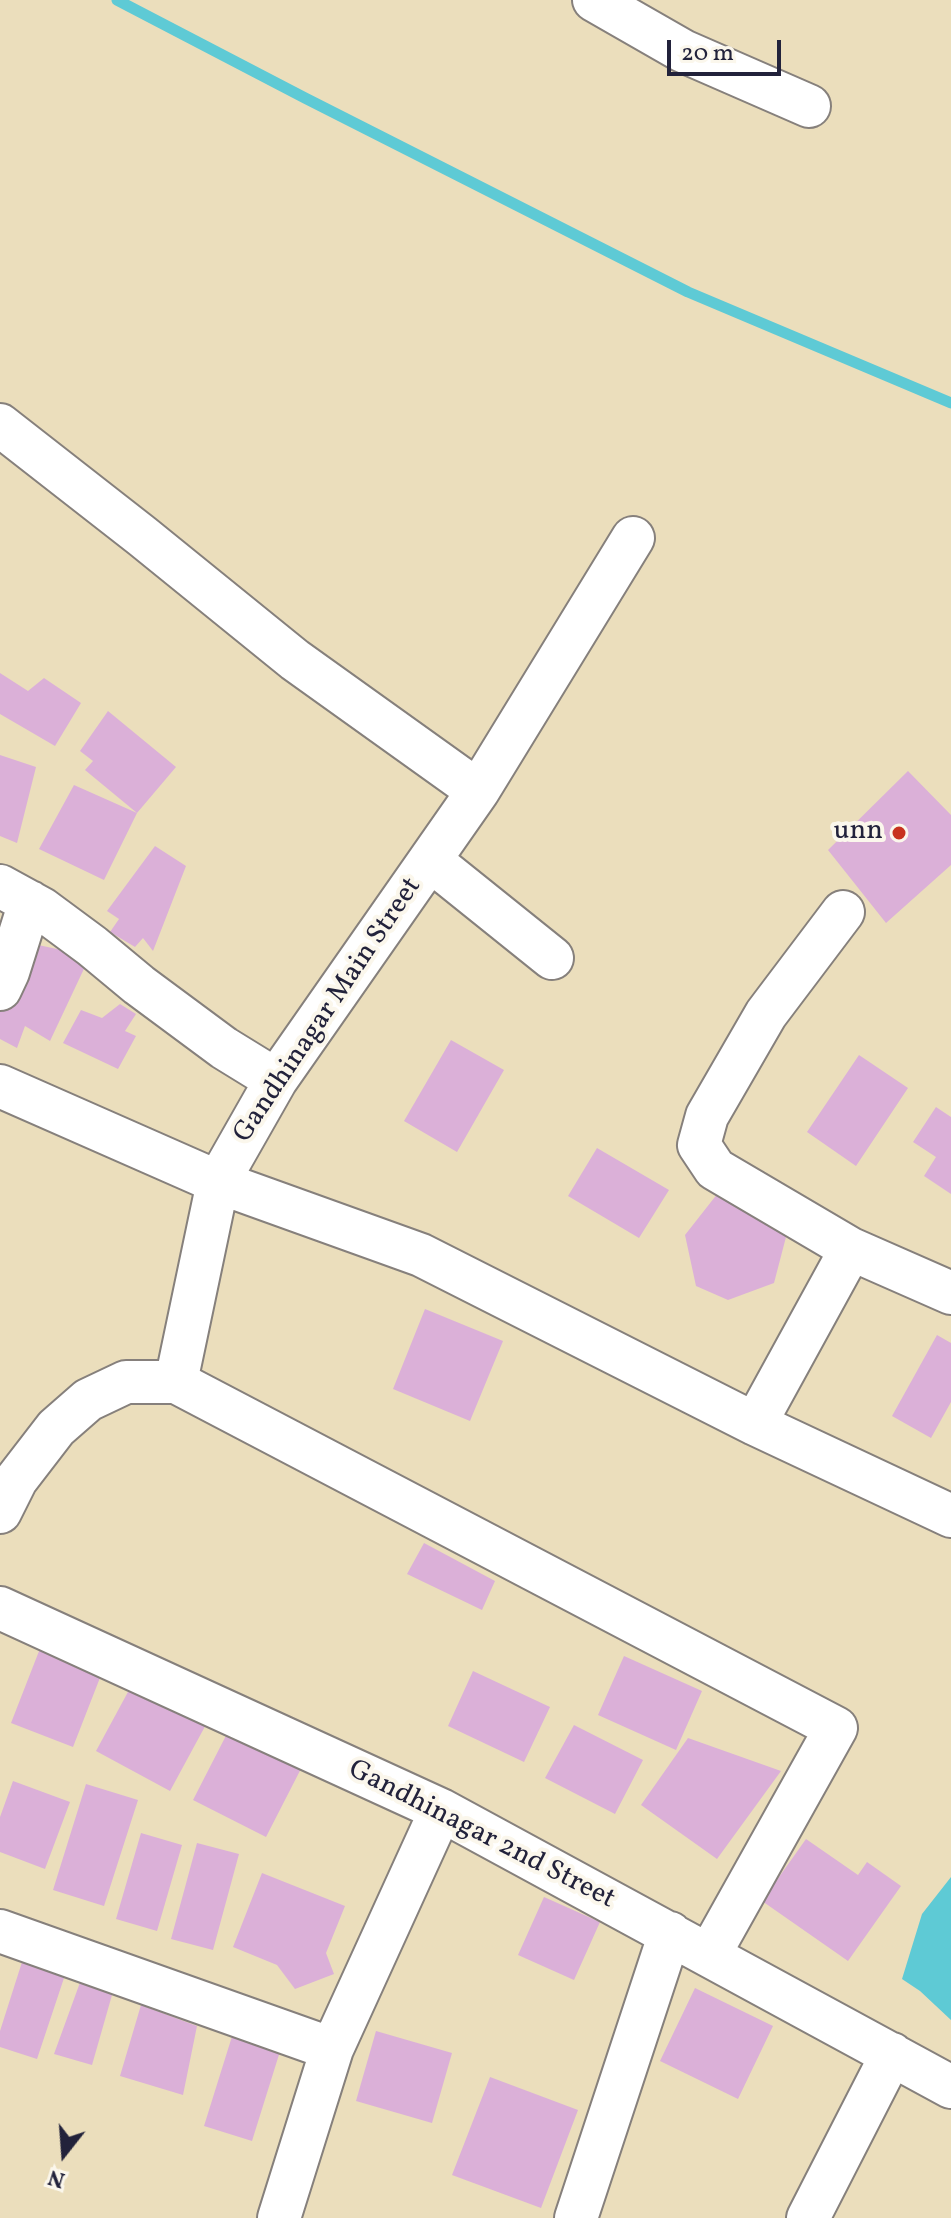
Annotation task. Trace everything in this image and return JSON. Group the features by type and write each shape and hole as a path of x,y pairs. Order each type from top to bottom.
{"street":[{"path":"594,0 683,51 809,106"},
{"path":"0,425 295,660 478,791"},
{"name":"Gandhinagar Main Street","path":"176,1382 218,1182 276,1080 478,791 633,538"},
{"path":"430,860 552,958"},
{"path":"0,989 8,972 15,894 92,946 224,1048 276,1080"},
{"path":"843,912 766,1014 707,1116 699,1145 715,1169 851,1249 951,1293"},
{"path":"0,1086 218,1182 421,1255 755,1424 951,1516"},
{"path":"755,1424 851,1249"},
{"path":"5,1489 56,1428 88,1400 126,1382 176,1382 836,1728 709,1955"},
{"name":"Gandhinagar 2nd Street","path":"0,1608 441,1810 951,2087"},
{"path":"279,2218 332,2049 441,1810"},
{"path":"0,1931 332,2049"},
{"path":"576,2218 670,1933"},
{"path":"808,2218 892,2054"}],"water":[{"path":"951,1877 951,2020 902,1979 922,1914"}],"building":[{"path":"0,673 28,691 44,678 81,703 55,746 0,714"},
{"path":"108,711 176,767 137,813 85,770 93,761 80,751"},
{"path":"0,755 36,767 17,843 0,836"},
{"name":"unn","path":"908,771 951,815 951,865 886,923 828,850"},
{"path":"74,785 137,813 104,880 39,849"},
{"path":"155,846 186,866 153,951 143,938 135,947 110,932 119,919 107,911"},
{"path":"24,942 90,956 50,1041 25,1026 17,1048 0,1039 0,1006"},
{"path":"120,1004 136,1014 125,1031 136,1036 118,1069 63,1043 81,1010 102,1018"},
{"path":"451,1040 504,1070 457,1152 404,1121"},
{"path":"859,1055 908,1088 856,1166 807,1132"},
{"path":"936,1107 951,1117 951,1194 924,1176 936,1157 913,1142"},
{"path":"597,1148 669,1190 639,1238 568,1196"},
{"path":"718,1193 763,1210 786,1237 774,1283 728,1300 696,1286 685,1235"},
{"path":"425,1309 503,1341 470,1421 393,1389"},
{"path":"937,1335 951,1343 951,1402 931,1438 892,1416"},
{"path":"424,1543 495,1581 482,1610 407,1574"},
{"path":"41,1646 103,1670 73,1747 11,1723"},
{"path":"624,1656 702,1691 676,1750 598,1715"},
{"path":"473,1671 550,1707 524,1762 448,1726"},
{"path":"135,1679 209,1719 170,1791 96,1751"},
{"path":"234,1720 307,1757 266,1837 193,1800"},
{"path":"574,1725 643,1760 615,1814 545,1778"},
{"path":"688,1738 781,1771 717,1859 641,1805"},
{"path":"13,1781 70,1802 45,1869 0,1852 0,1817"},
{"path":"86,1784 138,1800 104,1906 53,1890"},
{"path":"141,1833 182,1845 157,1931 116,1919"},
{"path":"806,1839 858,1875 867,1862 901,1886 848,1961 762,1901"},
{"path":"197,1843 239,1854 213,1950 171,1939"},
{"path":"262,1873 345,1906 326,1953 334,1974 295,1989 277,1965 233,1947"},
{"path":"544,1897 600,1922 574,1980 518,1955"},
{"path":"22,1962 65,1975 37,2059 0,2047 0,2031"},
{"path":"82,1977 114,1988 92,2065 54,2054"},
{"path":"695,1988 773,2026 738,2099 660,2061"},
{"path":"141,2005 197,2026 183,2095 120,2076"},
{"path":"234,2030 282,2045 252,2141 204,2126"},
{"path":"376,2031 452,2053 432,2123 356,2101"},
{"path":"490,2077 578,2110 541,2208 452,2175"}],"waterway":[{"path":"117,0 688,292 951,403"}],"place":[{"name":"unn","path":"899,833"}]}
